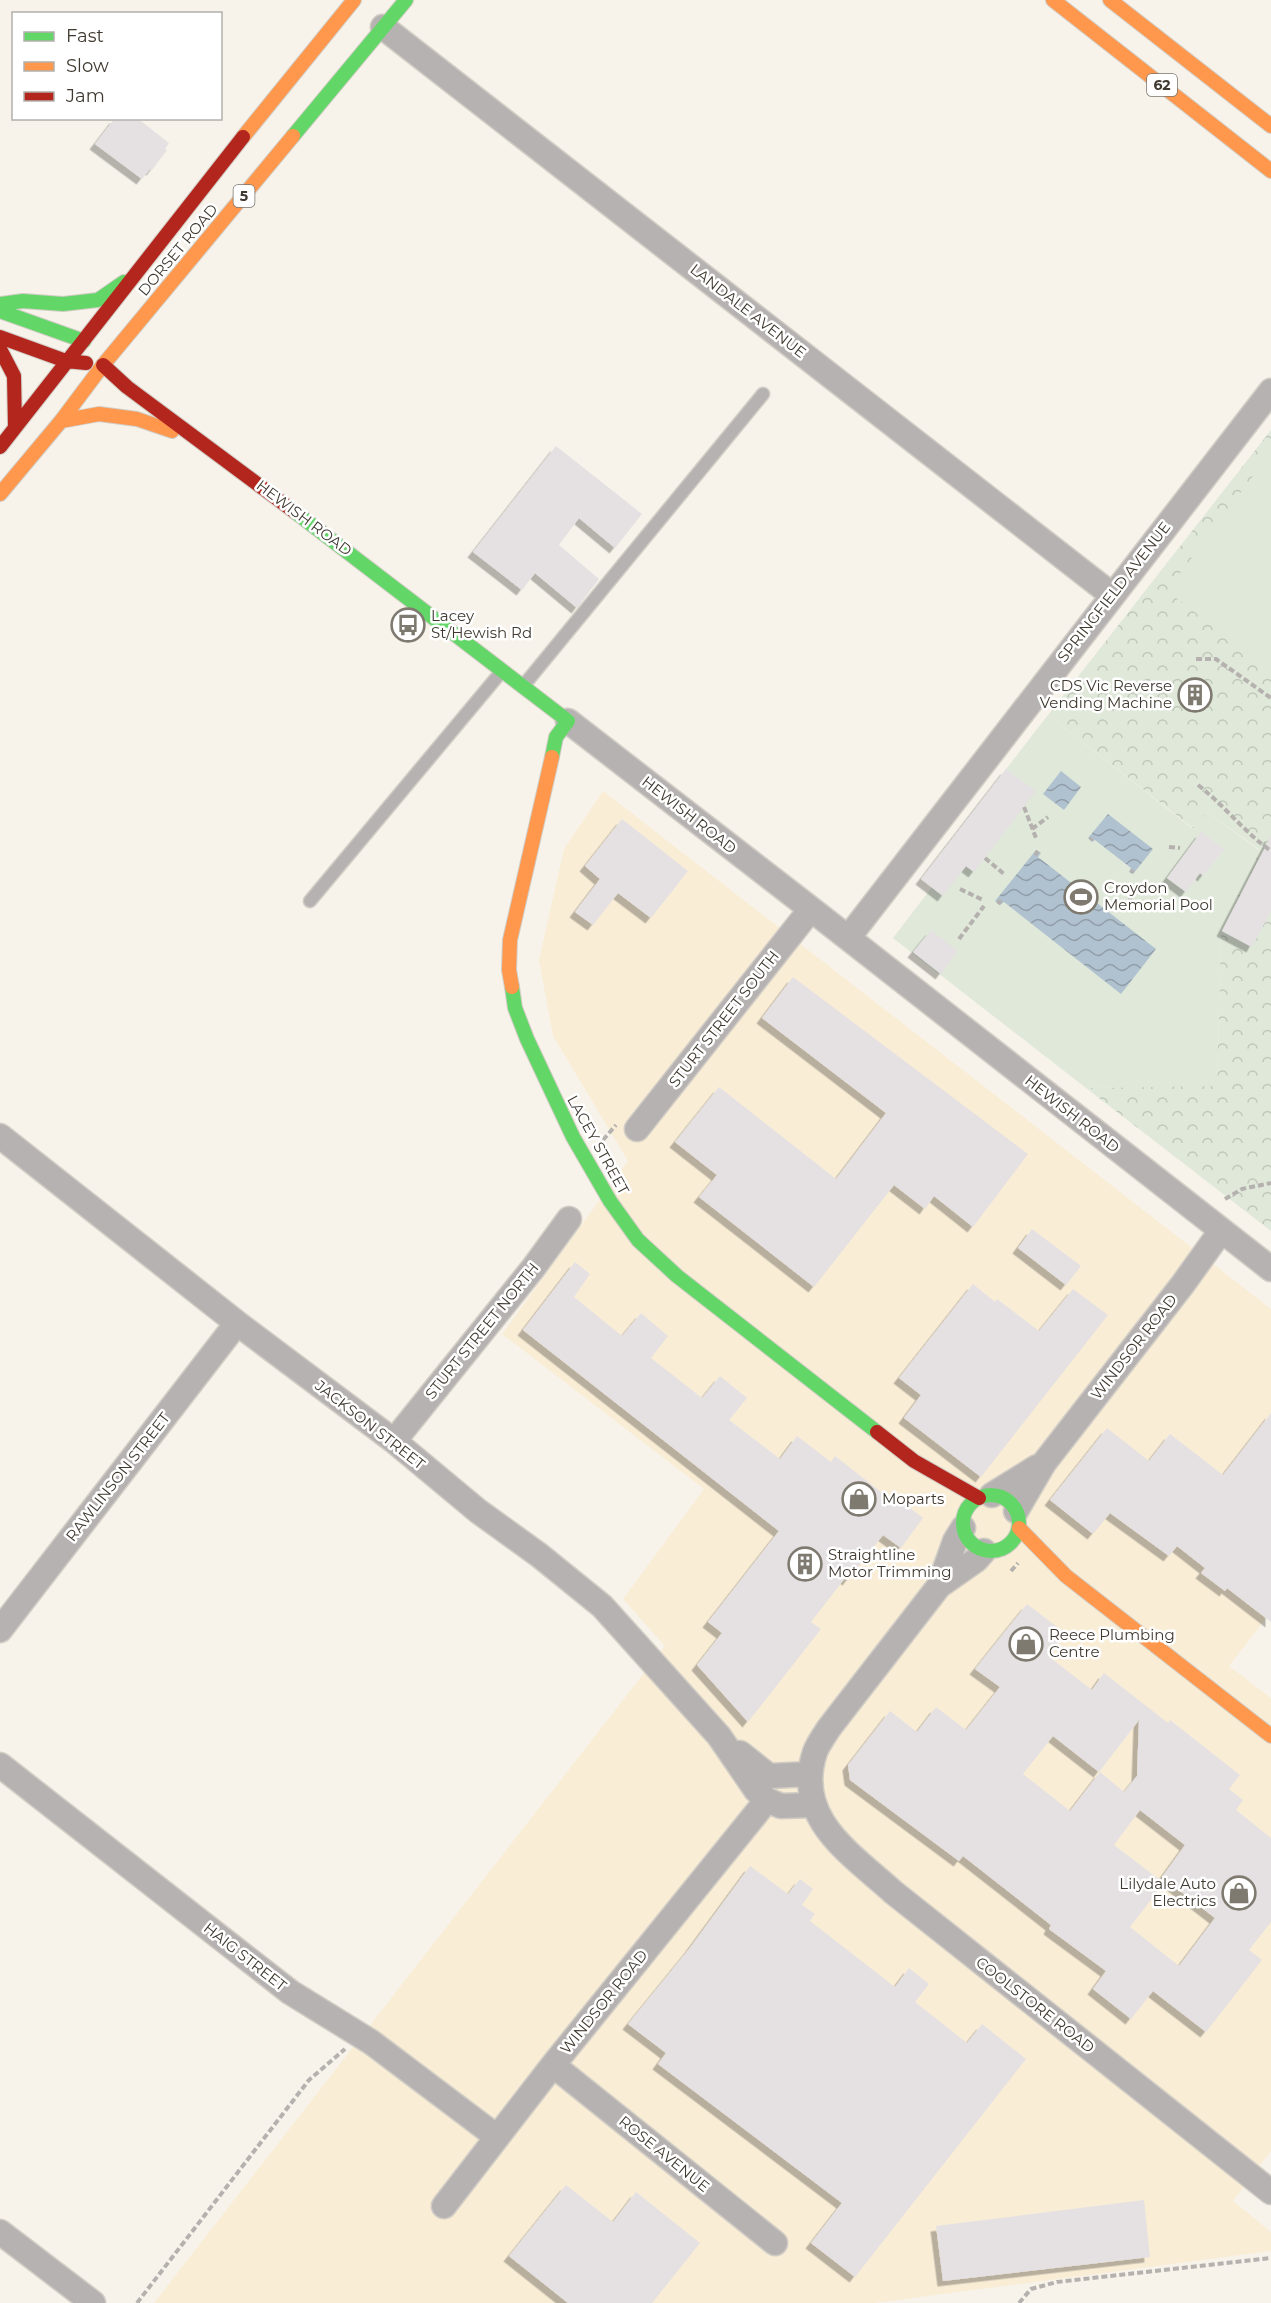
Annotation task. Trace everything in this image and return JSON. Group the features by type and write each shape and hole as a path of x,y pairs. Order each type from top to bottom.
{"street":[{"name":"DORSET ROAD","path":"0,447 133,276 354,0"},
{"name":"DORSET ROAD","path":"0,494 61,421 103,365 406,0"},
{"name":"62","path":"1053,0 1271,171"},
{"name":"62","path":"1110,0 1267,123"},
{"name":"LANDALE AVENUE","path":"383,27 1112,595"},
{"path":"0,304 23,301 63,304 98,300 133,276"},
{"path":"0,311 84,341"},
{"path":"0,338 66,361 103,365"},
{"name":"HEWISH ROAD","path":"84,341 103,365 127,387 523,686 1271,1269"},
{"path":"0,349 14,376 15,427"},
{"name":"SPRINGFIELD AVENUE","path":"848,938 1271,391"},
{"path":"61,421 99,414 136,419 205,444"},
{"name":"LACEY STREET","path":"568,721 556,737 510,940 509,970 515,1008 540,1070 582,1153 610,1201 638,1240 677,1276 914,1461 986,1496"},
{"name":"STURT STREET SOUTH","path":"637,1129 811,909"},
{"name":"JACKSON STREET","path":"0,1136 237,1323 394,1441 478,1511 539,1555 602,1606 719,1736"},
{"name":"STURT STREET NORTH","path":"394,1441 534,1267 569,1219"},
{"name":"WINDSOR ROAD","path":"1017,1520 1044,1463 1183,1284 1221,1231"},
{"name":"RAWLINSON STREET","path":"0,1630 237,1323"},
{"name":"LACEY STREET","path":"914,1461 934,1488"},
{"name":"WINDSOR ROAD","path":"986,1496 1007,1488 1044,1463"},
{"path":"939,1586 965,1510 971,1503 986,1496 1006,1500 1017,1520 1066,1576 1271,1736"},
{"path":"960,1520 970,1543 1014,1557"},
{"path":"719,1736 756,1790 766,1800 781,1806 813,1805 809,1785 810,1774 816,1750 829,1728 939,1586 992,1550 1012,1542 1017,1520"},
{"path":"1037,1566 1066,1576"},
{"path":"719,1736 769,1776 810,1774"},
{"name":"HAIG STREET","path":"0,1765 290,1992 361,2036 498,2137"},
{"name":"WINDSOR ROAD","path":"444,2206 553,2065 766,1800"},
{"name":"COOLSTORE ROAD","path":"813,1805 822,1823 835,1839 893,1892 1269,2187"},
{"name":"ROSE AVENUE","path":"553,2065 775,2242"},
{"path":"0,2232 93,2303"}],"lane":[{"path":"523,686 763,394"},
{"path":"310,901 502,670"}],"path":[{"path":"1196,659 1216,659 1271,698"},
{"path":"1198,785 1271,851"},
{"path":"1024,807 1035,837"},
{"path":"1032,829 1048,818"},
{"path":"1169,847 1180,848"},
{"path":"985,858 1005,874"},
{"path":"1125,908 1137,888"},
{"path":"960,889 983,900"},
{"path":"959,939 984,906"},
{"path":"1225,1200 1242,1189 1271,1183"},
{"path":"137,2303 309,2080 361,2036"},
{"path":"1019,2303 1031,2289 1057,2283 1271,2258"}],"shaded area":[{"path":"603,791 1271,1309 1271,1612 1229,1666 1271,1698 1271,2151 1233,2201 1271,2232 1271,2251 875,2303 154,2303 665,1646 623,1599 704,1489 502,1334 628,1161 553,1036 539,960 564,849"}],"green space":[{"path":"1271,430 1271,1231 1086,1088 1217,1085 1221,930 1260,850 1207,812 1194,829 1048,715"},
{"path":"1271,452 1271,670 1167,591"},
{"name":"Croydon Memorial Pool","path":"1048,715 1193,829 1207,812 1260,851 1221,930 1217,1086 1086,1088 893,938 932,887 921,879"}],"water":[{"path":"1061,771 1081,787 1064,810 1043,794"},
{"path":"1108,814 1153,849 1133,874 1129,872 1131,868 1095,840 1092,842 1088,838"},
{"path":"1036,850 1041,853 1038,857 1156,949 1121,994 1004,902 1000,905 995,901"}],"building":[{"path":"113,120 140,120 169,143 165,149 167,150 152,170 150,169 142,179 95,144"},
{"path":"556,446 642,514 615,548 579,518 559,545 599,579 577,608 535,573 522,590 473,552"},
{"path":"1006,769 1036,791 974,872 966,866 943,896 921,879"},
{"path":"622,819 688,871 651,918 618,893 593,925 575,912 600,879 585,866"},
{"path":"1201,832 1224,849 1203,876 1200,873 1186,892 1167,878"},
{"path":"1271,836 1271,911 1252,947 1222,931"},
{"path":"931,930 958,951 941,974 913,952"},
{"path":"793,977 1028,1154 973,1227 934,1196 925,1209 894,1185 814,1287 699,1197 717,1175 675,1142 719,1087 836,1179 886,1113 762,1018"},
{"path":"1032,1229 1081,1266 1066,1285 1018,1248"},
{"path":"575,1262 590,1274 574,1297 622,1336 641,1313 668,1336 651,1358 702,1398 720,1376 747,1398 729,1420 780,1459 797,1436 831,1462 835,1456 890,1499 893,1495 923,1518 901,1548 883,1535 848,1580 845,1578 811,1622 821,1629 748,1722 697,1665 722,1633 708,1622 779,1531 523,1330"},
{"path":"973,1284 995,1302 997,1299 1039,1331 1073,1289 1108,1315 981,1477 904,1418 921,1395 899,1378"},
{"path":"1271,1413 1271,1622 1227,1588 1225,1591 1201,1573 1205,1568 1177,1546 1169,1556 1110,1513 1093,1534 1050,1500 1107,1428 1149,1461 1170,1434 1223,1475"},
{"path":"1027,1604 1065,1633 1048,1656 1092,1690 1104,1673 1168,1723 1170,1720 1240,1775 1229,1789 1243,1800 1236,1810 1271,1838 1271,1922 1249,1950 1262,1960 1206,2032 1153,1991 1131,2019 1093,1989 1106,1971 1049,1929 1051,1925 963,1856 959,1861 850,1780 848,1765 890,1711 917,1732 936,1707 966,1730 1000,1687 975,1669","holes":["1139,1720 1137,1776 1124,1792 1100,1772 1070,1811 1023,1774 1053,1736 1099,1772","1140,1810 1185,1845 1162,1877 1215,1918 1179,1966 1130,1927 1164,1883 1114,1845"]},
{"path":"750,1866 788,1894 800,1879 813,1889 802,1905 815,1914 810,1921 895,1987 909,1968 929,1984 915,2002 967,2043 982,2024 1026,2059 855,2277 811,2243 842,2203 658,2064 666,2053 628,2024 689,1949"},
{"path":"566,2185 613,2222 636,2192 700,2243 652,2303 568,2303 509,2256"},
{"path":"1144,2200 1150,2257 943,2281 936,2226"}],"traffic: fast":[{"path":"293,136 406,0"},
{"path":"0,304 23,301 63,304 98,300 124,282"},
{"path":"0,311 84,341"},
{"path":"295,512 568,721 556,737 552,757"},
{"path":"512,987 515,1008 527,1039 573,1137 610,1201 638,1240 677,1276 877,1432"},
{"path":"985,1495 997,1495 1007,1499 1015,1507 1019,1523 1015,1539 1007,1547 997,1551 985,1551 975,1547 967,1539 963,1529 963,1517 967,1507 975,1499 985,1495"}],"traffic: slow":[{"path":"243,137 354,0"},
{"path":"1053,0 1271,171"},
{"path":"1110,0 1271,126"},
{"path":"0,494 61,421 103,365 293,136"},
{"path":"61,421 99,414 137,419 172,431"},
{"path":"512,987 509,970 510,940 552,757"},
{"path":"1019,1528 1066,1576 1271,1736"}],"traffic: jam":[{"path":"0,447 243,137"},
{"path":"0,337 66,361 86,363"},
{"path":"0,349 14,376 15,427"},
{"path":"103,365 127,387 295,512"},
{"path":"877,1432 914,1461 979,1498"}],"place":[{"name":"Lacey St/Hewish Rd","path":"408,625"},
{"name":"CDS Vic Reverse Vending Machine","path":"1195,695"},
{"name":"Croydon Memorial Pool","path":"1081,897"},
{"name":"Moparts","path":"859,1499"},
{"name":"Straightline Motor Trimming","path":"805,1564"},
{"name":"Reece Plumbing Centre","path":"1026,1644"},
{"name":"Lilydale Auto Electrics","path":"1239,1893"}]}
